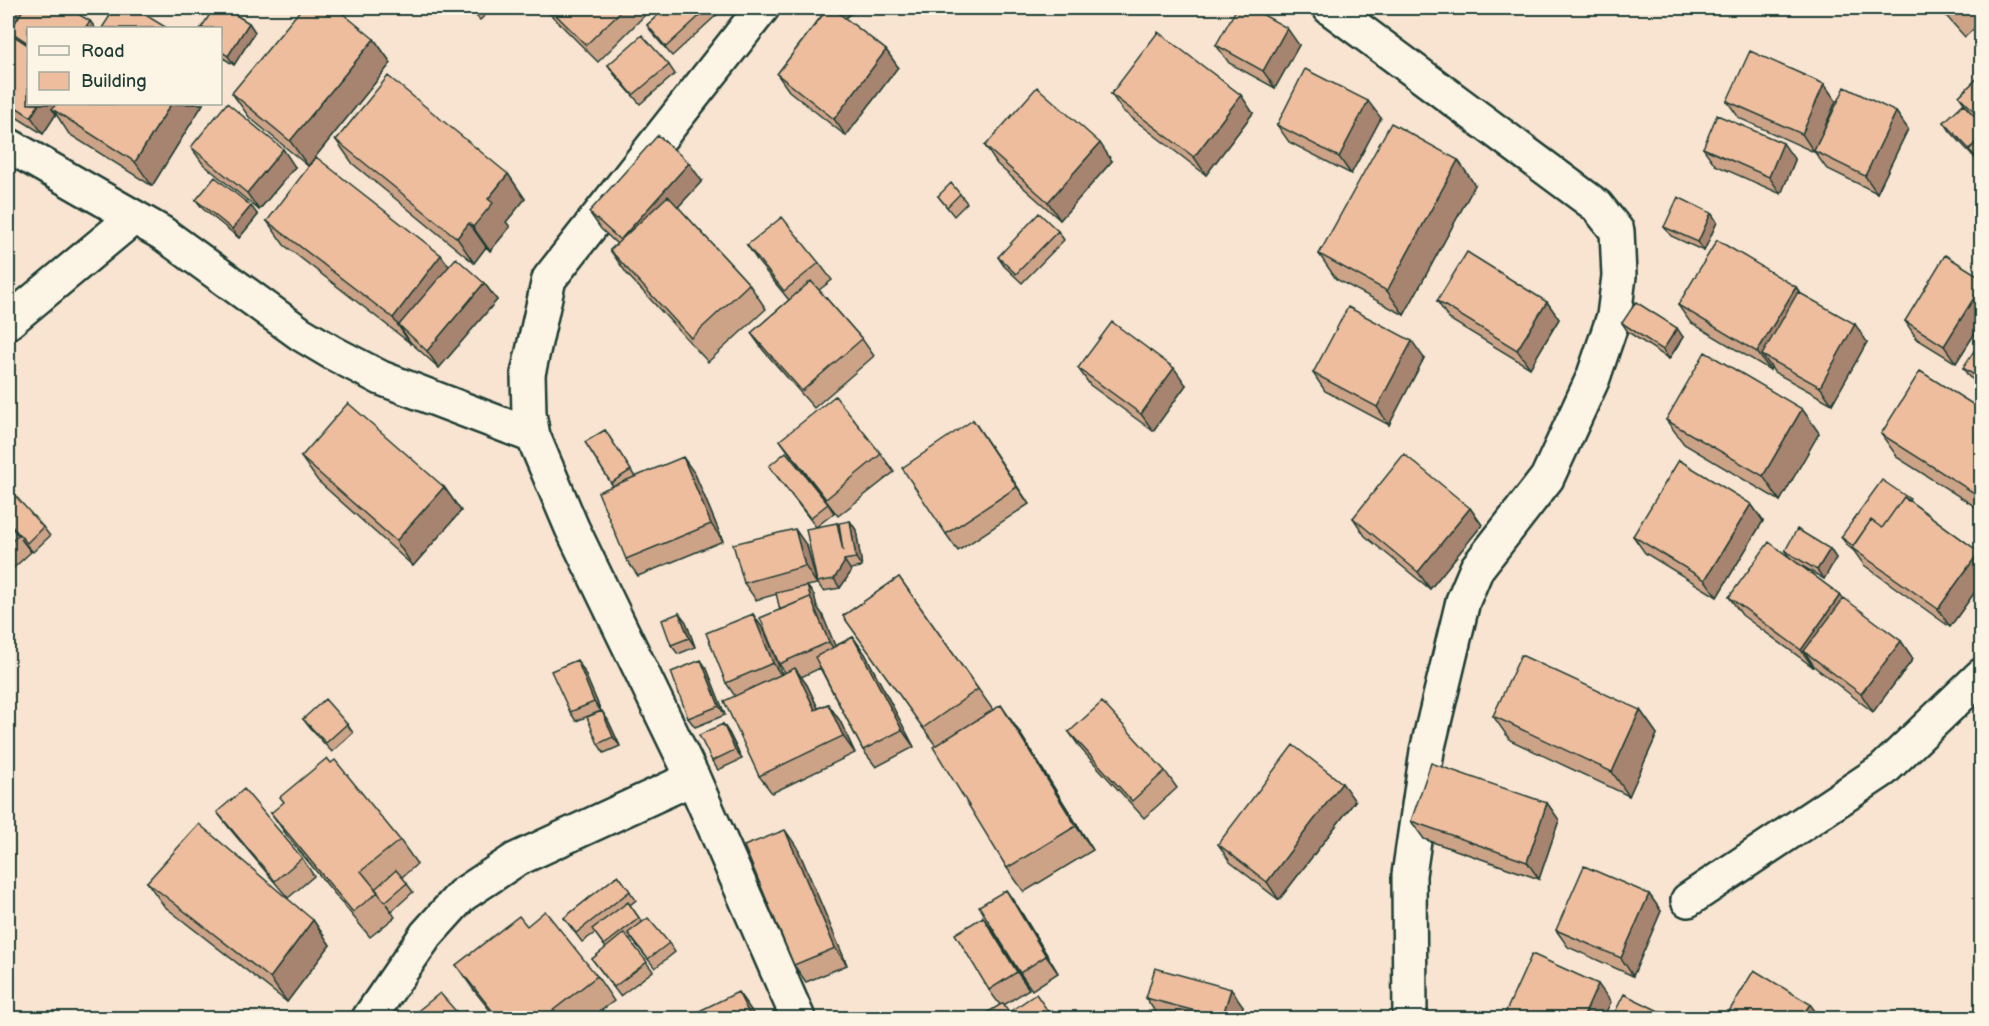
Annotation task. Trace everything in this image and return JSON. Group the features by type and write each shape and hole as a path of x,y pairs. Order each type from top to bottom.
{"street":[{"path":"762,8 549,279 528,374 529,414 533,436 572,528 693,778 798,1018"},
{"path":"1330,8 1597,206 1617,231 1619,276 1614,316 1593,378 1547,478 1478,568 1463,601 1427,751 1417,810 1409,875 1410,1018"},
{"path":"8,145 162,233 301,334 333,353 381,378 533,436"},
{"path":"8,322 134,217"},
{"path":"1688,900 1882,770 1982,675"},
{"path":"369,1018 426,935 462,895 515,860 693,778"}],"building":[{"path":"24,8 68,8 90,21 86,27 27,27 27,42 10,31"},
{"path":"115,8 134,8 165,27 103,27"},
{"path":"214,8 224,8 249,23 228,56 222,52 222,27 202,27"},
{"path":"302,8 336,8 374,39 290,141 232,93"},
{"path":"549,8 624,8 586,45"},
{"path":"666,8 708,8 666,47 647,25"},
{"path":"828,8 832,8 886,50 834,119 777,74"},
{"path":"1237,8 1251,8 1287,28 1263,71 1216,45"},
{"path":"1158,32 1241,95 1194,157 1111,94"},
{"path":"11,34 27,44 27,105 38,105 31,117 8,102 8,39"},
{"path":"642,35 669,65 633,95 608,65"},
{"path":"1750,51 1824,84 1802,134 1727,101"},
{"path":"1305,69 1368,101 1339,157 1277,125"},
{"path":"1982,74 1982,119 1959,96"},
{"path":"388,76 508,174 488,199 493,203 473,227 469,223 457,238 336,140"},
{"path":"1037,87 1100,143 1048,202 985,146"},
{"path":"1845,87 1896,112 1865,176 1814,151"},
{"path":"227,103 283,149 247,193 191,147"},
{"path":"1963,104 1982,124 1982,137 1969,149 1944,122"},
{"path":"55,105 170,105 135,162 52,109"},
{"path":"1717,115 1783,143 1769,177 1703,148"},
{"path":"1391,123 1458,160 1387,291 1319,254"},
{"path":"658,135 689,163 620,240 589,212"},
{"path":"1982,137 1982,162 1969,150"},
{"path":"316,157 441,255 393,318 267,221"},
{"path":"215,177 251,206 232,229 196,200"},
{"path":"951,183 960,194 947,207 938,196"},
{"path":"668,196 749,284 691,338 610,250"},
{"path":"1678,197 1711,213 1698,242 1664,227"},
{"path":"1039,213 1058,231 1016,274 998,257"},
{"path":"782,217 819,263 784,291 747,245"},
{"path":"1717,240 1796,287 1757,352 1678,305"},
{"path":"1467,252 1547,302 1517,350 1437,301"},
{"path":"1945,255 1982,278 1982,285 1944,346 1905,321"},
{"path":"456,258 484,283 427,351 399,325"},
{"path":"811,281 862,339 802,391 751,333"},
{"path":"1798,292 1855,324 1820,387 1762,355"},
{"path":"1636,302 1677,328 1663,350 1622,323"},
{"path":"1348,307 1412,341 1377,407 1313,373"},
{"path":"1112,322 1174,368 1141,414 1078,368"},
{"path":"1982,339 1982,380 1963,368"},
{"path":"1705,352 1802,409 1763,476 1666,420"},
{"path":"1920,371 1982,410 1982,498 1881,434"},
{"path":"835,396 881,454 826,499 780,440"},
{"path":"348,403 444,487 396,541 301,457"},
{"path":"973,420 1017,487 946,534 902,468"},
{"path":"605,430 631,470 611,483 585,442"},
{"path":"786,452 828,504 810,518 769,466"},
{"path":"1404,454 1470,508 1418,572 1353,518"},
{"path":"683,457 711,524 626,559 598,492"},
{"path":"1679,460 1751,504 1705,580 1633,536"},
{"path":"1882,480 1910,499 1908,501 1904,497 1882,528 1871,520 1853,546 1841,537"},
{"path":"12,492 43,527 27,543 8,522 8,496"},
{"path":"1904,497 1979,552 1938,609 1852,548 1871,520 1882,528"},
{"path":"850,521 856,558 844,560 834,579 817,582 806,529 837,523 843,551 839,523"},
{"path":"8,523 18,535 8,545"},
{"path":"795,529 805,566 744,583 733,544"},
{"path":"1797,529 1830,549 1817,570 1785,551"},
{"path":"1769,542 1840,595 1801,650 1729,597"},
{"path":"899,577 978,689 923,728 843,616"},
{"path":"807,586 811,599 810,597 780,610 776,593"},
{"path":"810,597 829,642 779,664 760,618"},
{"path":"1844,598 1901,641 1861,694 1804,651"},
{"path":"679,613 689,638 671,645 662,620"},
{"path":"753,614 773,663 726,683 706,633"},
{"path":"853,637 902,730 863,750 815,657"},
{"path":"1521,655 1640,710 1612,772 1493,716"},
{"path":"577,660 594,702 570,712 551,671"},
{"path":"701,660 719,706 688,718 671,672"},
{"path":"795,668 815,710 828,704 843,736 759,776 724,701"},
{"path":"325,699 347,724 326,743 303,719"},
{"path":"1102,702 1165,771 1132,801 1069,732"},
{"path":"1001,705 1076,826 1007,868 933,747"},
{"path":"602,711 613,737 598,744 587,717"},
{"path":"723,724 735,750 712,761 699,735"},
{"path":"1293,745 1342,783 1267,882 1218,844"},
{"path":"327,758 331,763 335,760 400,840 361,871 378,892 353,912 271,813 284,802 280,797"},
{"path":"1431,763 1547,803 1527,862 1411,821"},
{"path":"244,789 302,858 275,881 217,812"},
{"path":"199,824 313,920 270,978 147,882"},
{"path":"785,830 835,948 794,965 744,846"},
{"path":"1584,866 1649,894 1621,958 1556,930"},
{"path":"396,870 407,883 385,902 375,889"},
{"path":"618,875 630,891 576,933 564,918"},
{"path":"1006,890 1046,956 1020,973 979,906"},
{"path":"628,902 639,918 604,945 592,929"},
{"path":"545,911 597,976 543,1018 498,1018 456,965 519,916 527,926"},
{"path":"983,917 1017,972 989,990 955,934"},
{"path":"648,918 669,943 648,959 628,933"},
{"path":"624,933 647,962 614,987 592,959"},
{"path":"1532,954 1598,984 1583,1018 1503,1018"},
{"path":"1155,968 1231,989 1222,1018 1146,998"},
{"path":"1754,970 1810,1004 1801,1018 1725,1018"},
{"path":"738,992 751,1018 685,1018"},
{"path":"440,993 460,1016 465,1011 472,1018 409,1018"},
{"path":"1036,994 1052,1017 1016,1018 1011,1011"},
{"path":"1624,994 1673,1018 1612,1018"},
{"path":"1003,1003 1013,1018 988,1018 985,1014"}]}
